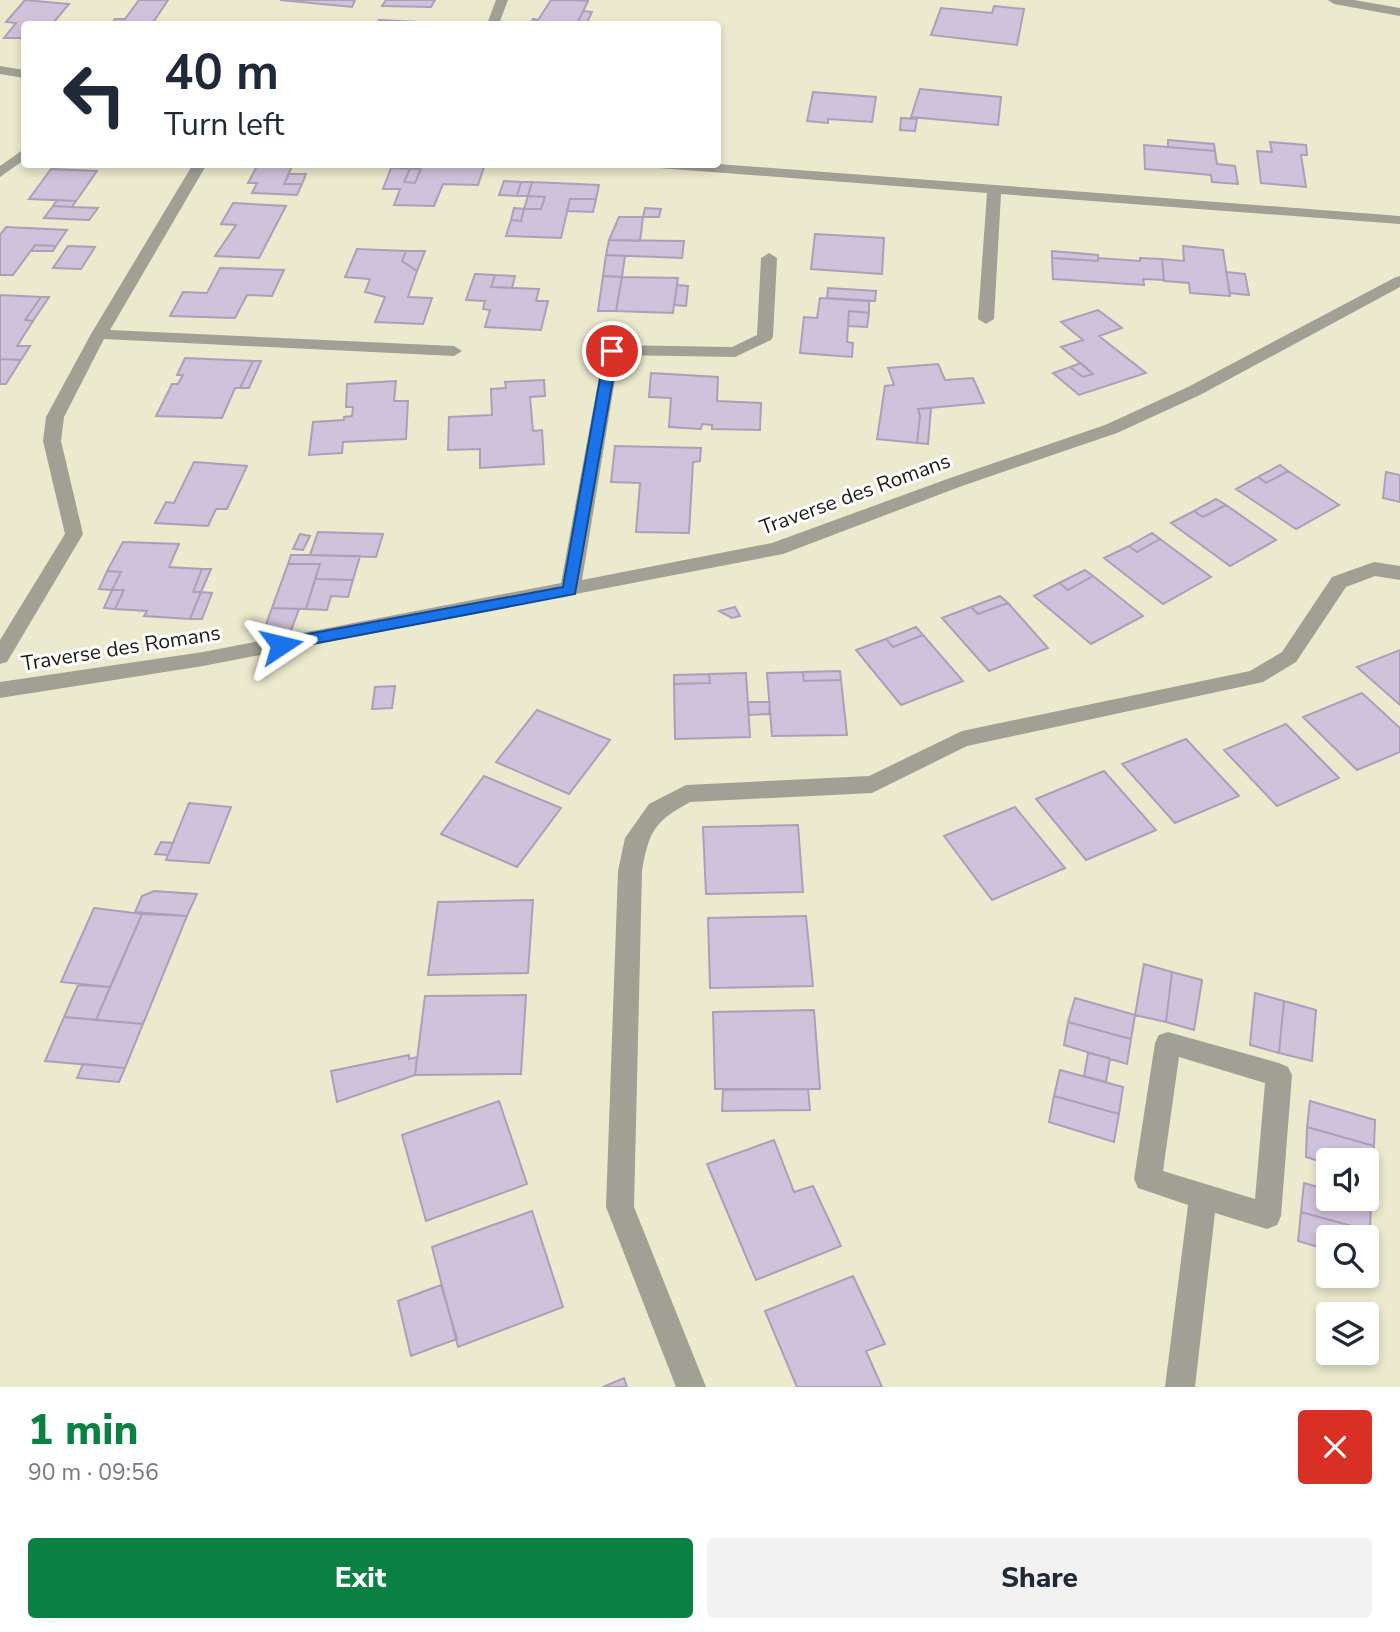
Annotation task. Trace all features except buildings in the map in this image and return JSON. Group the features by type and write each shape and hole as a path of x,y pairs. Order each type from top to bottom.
{"street":[{"path":"494,21 502,0"},
{"path":"1334,0 1400,12"},
{"path":"0,69 21,73"},
{"path":"0,173 21,156"},
{"path":"0,657 74,534 52,440 55,417 99,334 198,168"},
{"path":"711,168 1400,220"},
{"path":"986,319 995,190"},
{"path":"569,590 612,351 735,352 765,337 769,258"},
{"name":"Traverse des Romans","path":"0,690 203,659 776,549 956,482 1111,429 1206,385 1400,281"},
{"path":"99,334 454,351"},
{"path":"691,1387 620,1207 630,871 636,838 657,810 686,793 872,784 962,739 1256,677 1289,657 1339,582 1374,569 1400,573"},
{"path":"1168,1043 1279,1075 1267,1216 1203,1196 1148,1179 1168,1043"},
{"path":"1180,1387 1203,1196"}],"route":[{"path":"281,645 569,590 612,351"}]}
